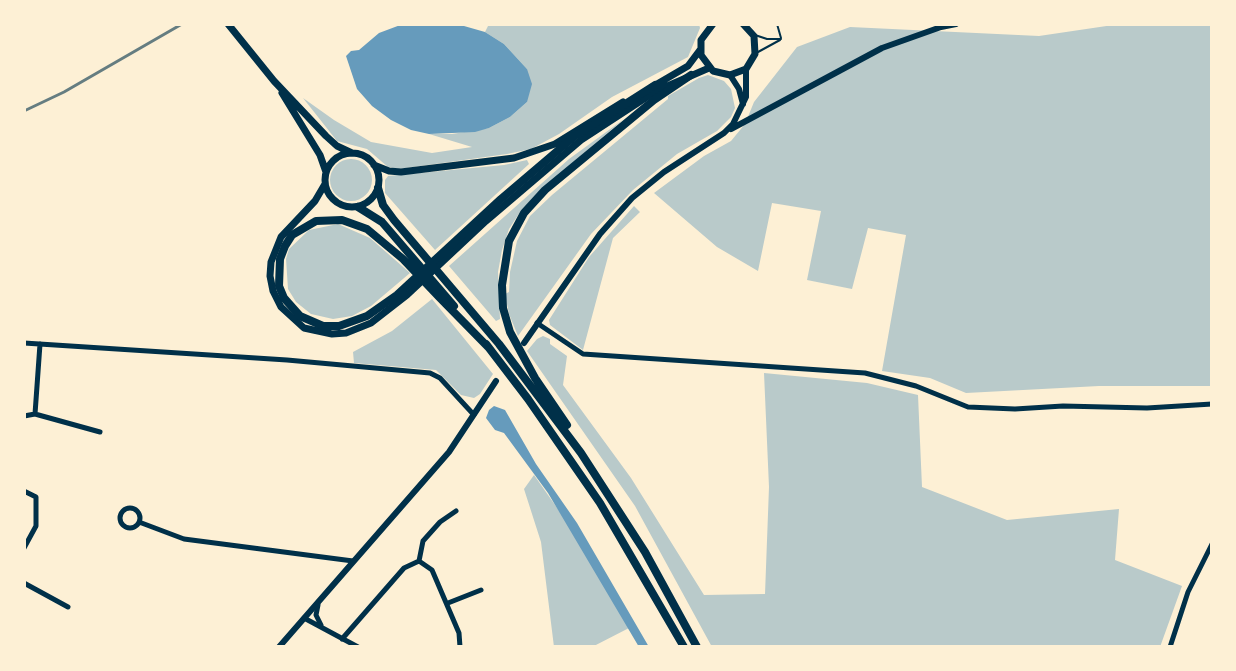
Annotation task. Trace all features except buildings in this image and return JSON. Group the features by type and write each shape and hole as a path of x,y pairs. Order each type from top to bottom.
{"highway":[{"path":"581,453 576,438 535,378 510,332 503,308 502,285 509,241 524,213 545,190 654,100 691,75"},
{"path":"410,253 355,223 329,219 316,221 292,235 285,246 280,259 279,286 292,309 323,326 339,326 367,316 397,295 575,136 655,85"},
{"path":"378,188 383,205 410,253"},
{"path":"358,207 382,222 544,403 581,453 645,552 697,647"},
{"path":"445,293 489,348 600,503 684,647"}],"main road":[{"path":"228,24 274,81 331,142 360,154 374,165 401,172 529,154 555,144 606,111 688,66 700,50 701,40 710,25"},
{"path":"700,50 709,68 718,74 730,75 746,69 755,54 756,45 751,32 743,24"},
{"path":"325,184 315,201 281,237 271,262 270,276 281,307 304,328 332,334 346,333 371,323 407,295 486,221 581,140 656,91 709,68"},
{"path":"274,81 320,155 326,172 327,192 340,205 358,207 373,197 378,188 378,172 374,165"},
{"path":"326,172 333,161 352,153"}],"street":[{"path":"524,343 600,234 632,198 673,165 724,133 882,48 956,24"},
{"path":"724,133 743,105 747,88 746,69"},
{"path":"730,75 739,89 743,105"},
{"path":"537,323 583,354 865,373 916,386 968,407 1147,408 1212,404"},
{"path":"24,343 287,360 430,373 440,378 474,415"},
{"path":"35,414 40,344"},
{"path":"279,647 449,452 496,381"},
{"path":"24,416 35,414 100,432"},
{"path":"24,491 36,497 36,526 24,548"},
{"path":"419,561 423,541 440,522 456,511"},
{"path":"139,522 184,539 353,561"},
{"path":"1170,647 1188,592 1212,544"},
{"path":"419,561 432,570 448,603 459,633 460,647"},
{"path":"342,639 404,568 419,561"},
{"path":"24,583 68,607"},
{"path":"448,603 481,590"},
{"path":"319,601 316,615 324,630"},
{"path":"304,618 358,647"}],"lane":[{"path":"777,24 781,39"},
{"path":"751,32 767,39 781,39"},
{"path":"755,54 781,39"}],"shaded area":[{"path":"489,24 699,24 700,28 688,57 612,97 559,134 531,149 507,154 399,169 388,167 367,149 337,141 303,98 371,142 432,153 472,147 429,134 489,128 510,117 527,102 527,69 504,44 485,32"},
{"path":"1120,24 1212,24 1211,386 1099,386 966,393 930,378 882,371 906,235 868,228 852,289 807,280 821,211 772,203 758,271 717,247 654,193 704,156 731,141 745,124 754,102 797,47 850,27 1039,36"},
{"path":"708,75 724,81 731,89 735,108 731,117 717,131 677,154 633,190 591,234 518,336 505,294 509,292 517,241 530,216 668,96"},
{"path":"624,119 536,194 509,229 498,272 500,319 496,321 449,266 569,159"},
{"path":"351,159 366,165 372,180 366,195 351,201 336,195 330,180 336,165"},
{"path":"527,160 529,164 435,250 385,193 388,176"},
{"path":"634,206 640,212 613,238 583,350 550,325 549,320 589,257"},
{"path":"338,224 370,238 410,273 371,306 352,316 333,319 311,314 296,302 288,289 286,259 289,249 309,230"},
{"path":"432,299 493,374 474,398 461,395 436,370 354,363 353,352 392,331"},
{"path":"543,336 567,356 563,385 631,478 704,595 765,594 769,487 764,373 867,383 918,395 922,487 1007,520 1119,509 1115,560 1182,586 1160,647 712,647 635,506 527,351"},
{"path":"534,475 574,532 629,628 592,647 554,647 541,542 524,489"}],"water":[{"path":"403,24 457,24 485,32 504,44 527,69 532,84 527,102 510,117 475,132 429,134 411,130 391,120 372,106 357,89 346,56 351,51 359,50 379,33"},
{"path":"494,406 505,410 536,464 577,523 649,647 639,647 548,493 504,433 495,430 486,418"}],"railway":[{"path":"24,111 64,92 182,24"}]}
